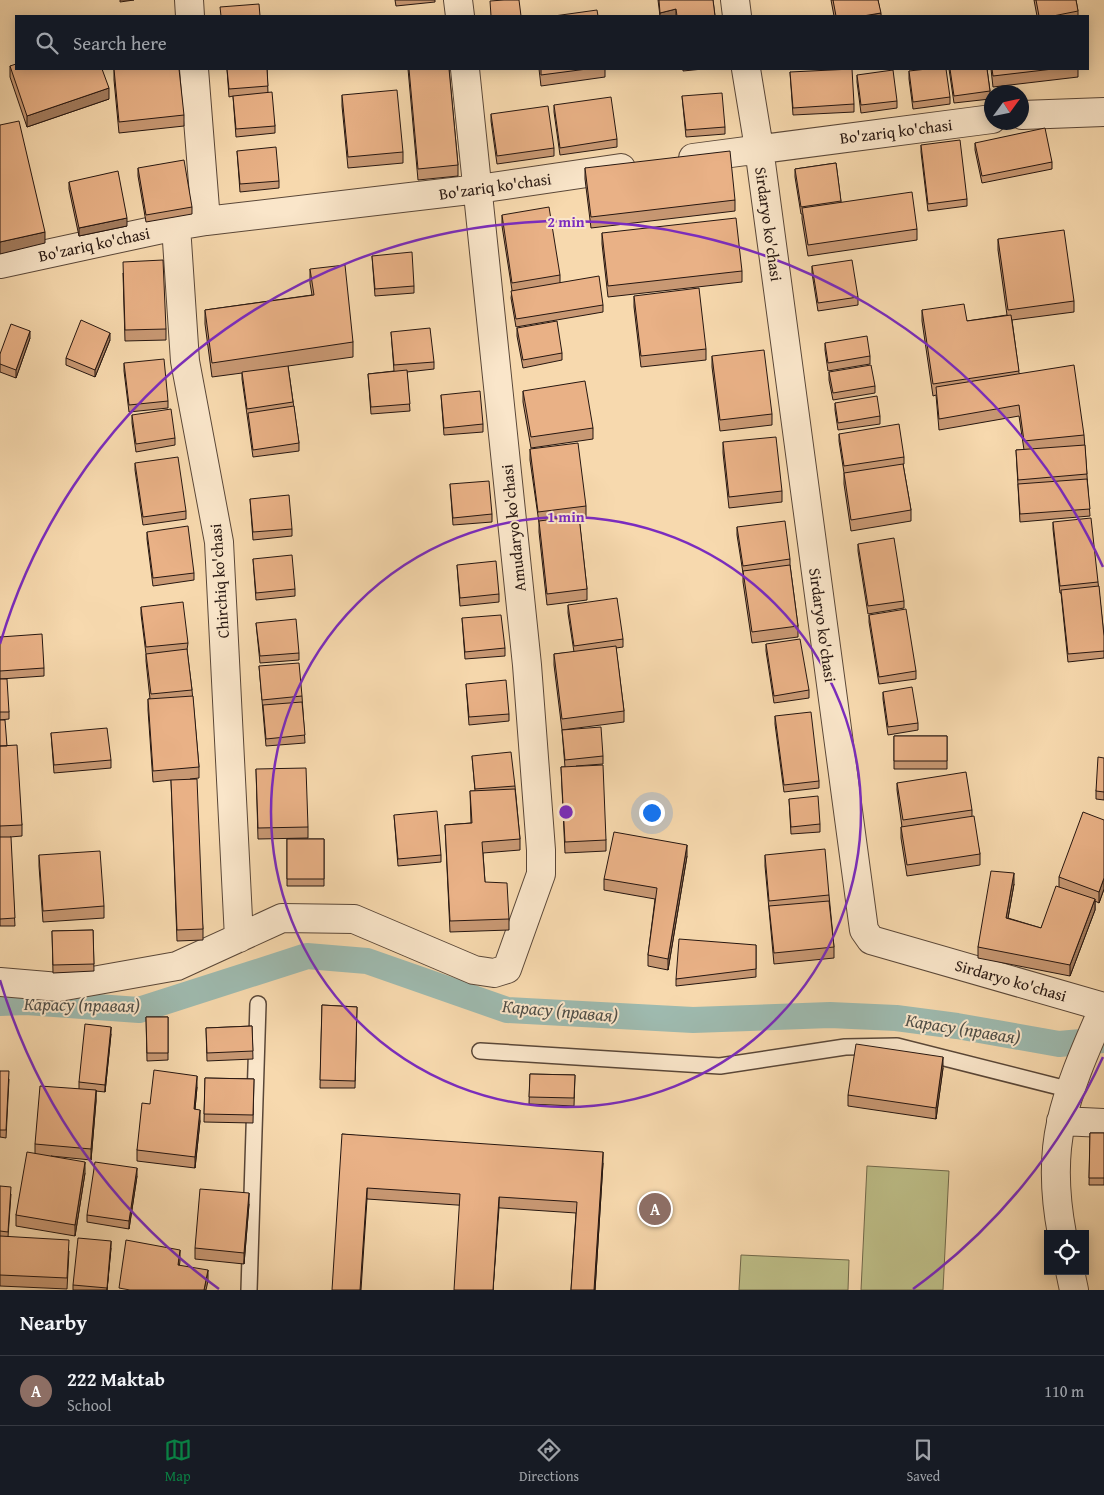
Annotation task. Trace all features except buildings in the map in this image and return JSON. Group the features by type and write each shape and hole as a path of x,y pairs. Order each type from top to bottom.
{"street":[{"path":"189,0 190,15"},
{"path":"458,0 460,15"},
{"path":"735,0 737,15"},
{"path":"194,70 206,221"},
{"name":"Amudaryo ko'chasi","path":"239,938 282,918 354,919 474,970 494,972 507,970 542,874 527,665 465,70"},
{"name":"Sirdaryo ko'chasi","path":"746,70 759,148 864,930 871,940 1104,1007"},
{"path":"1029,115 1104,112"},
{"name":"Bo'zariq ko'chasi","path":"672,161 759,148 984,120"},
{"name":"Bo'zariq ko'chasi","path":"0,264 206,221 478,189 642,165"},
{"name":"Chirchiq ko'chasi","path":"176,226 185,361 220,542 239,938"},
{"path":"0,982 60,987 177,966 239,938"},
{"path":"1061,1230 1056,1190 1056,1164 1061,1121 1073,1082 1104,1007"},
{"path":"1061,1121 1104,1123"},
{"path":"1071,1275 1074,1290"}],"lane":[{"path":"249,1290 258,1004"},
{"path":"480,1051 720,1066 845,1047 897,1046 1073,1082"}],"green space":[{"path":"867,1166 949,1171 943,1290 861,1290"},
{"path":"741,1255 849,1260 848,1290 739,1290"}],"waterway":[{"name":"Карасу (правая)","path":"0,1003 26,1002 139,1010 307,956 367,961 507,1010 693,1020 830,1015 896,1018 957,1026 1059,1044 1104,1040"}],"place":[{"name":"222 Maktab","path":"655,1209"}]}
